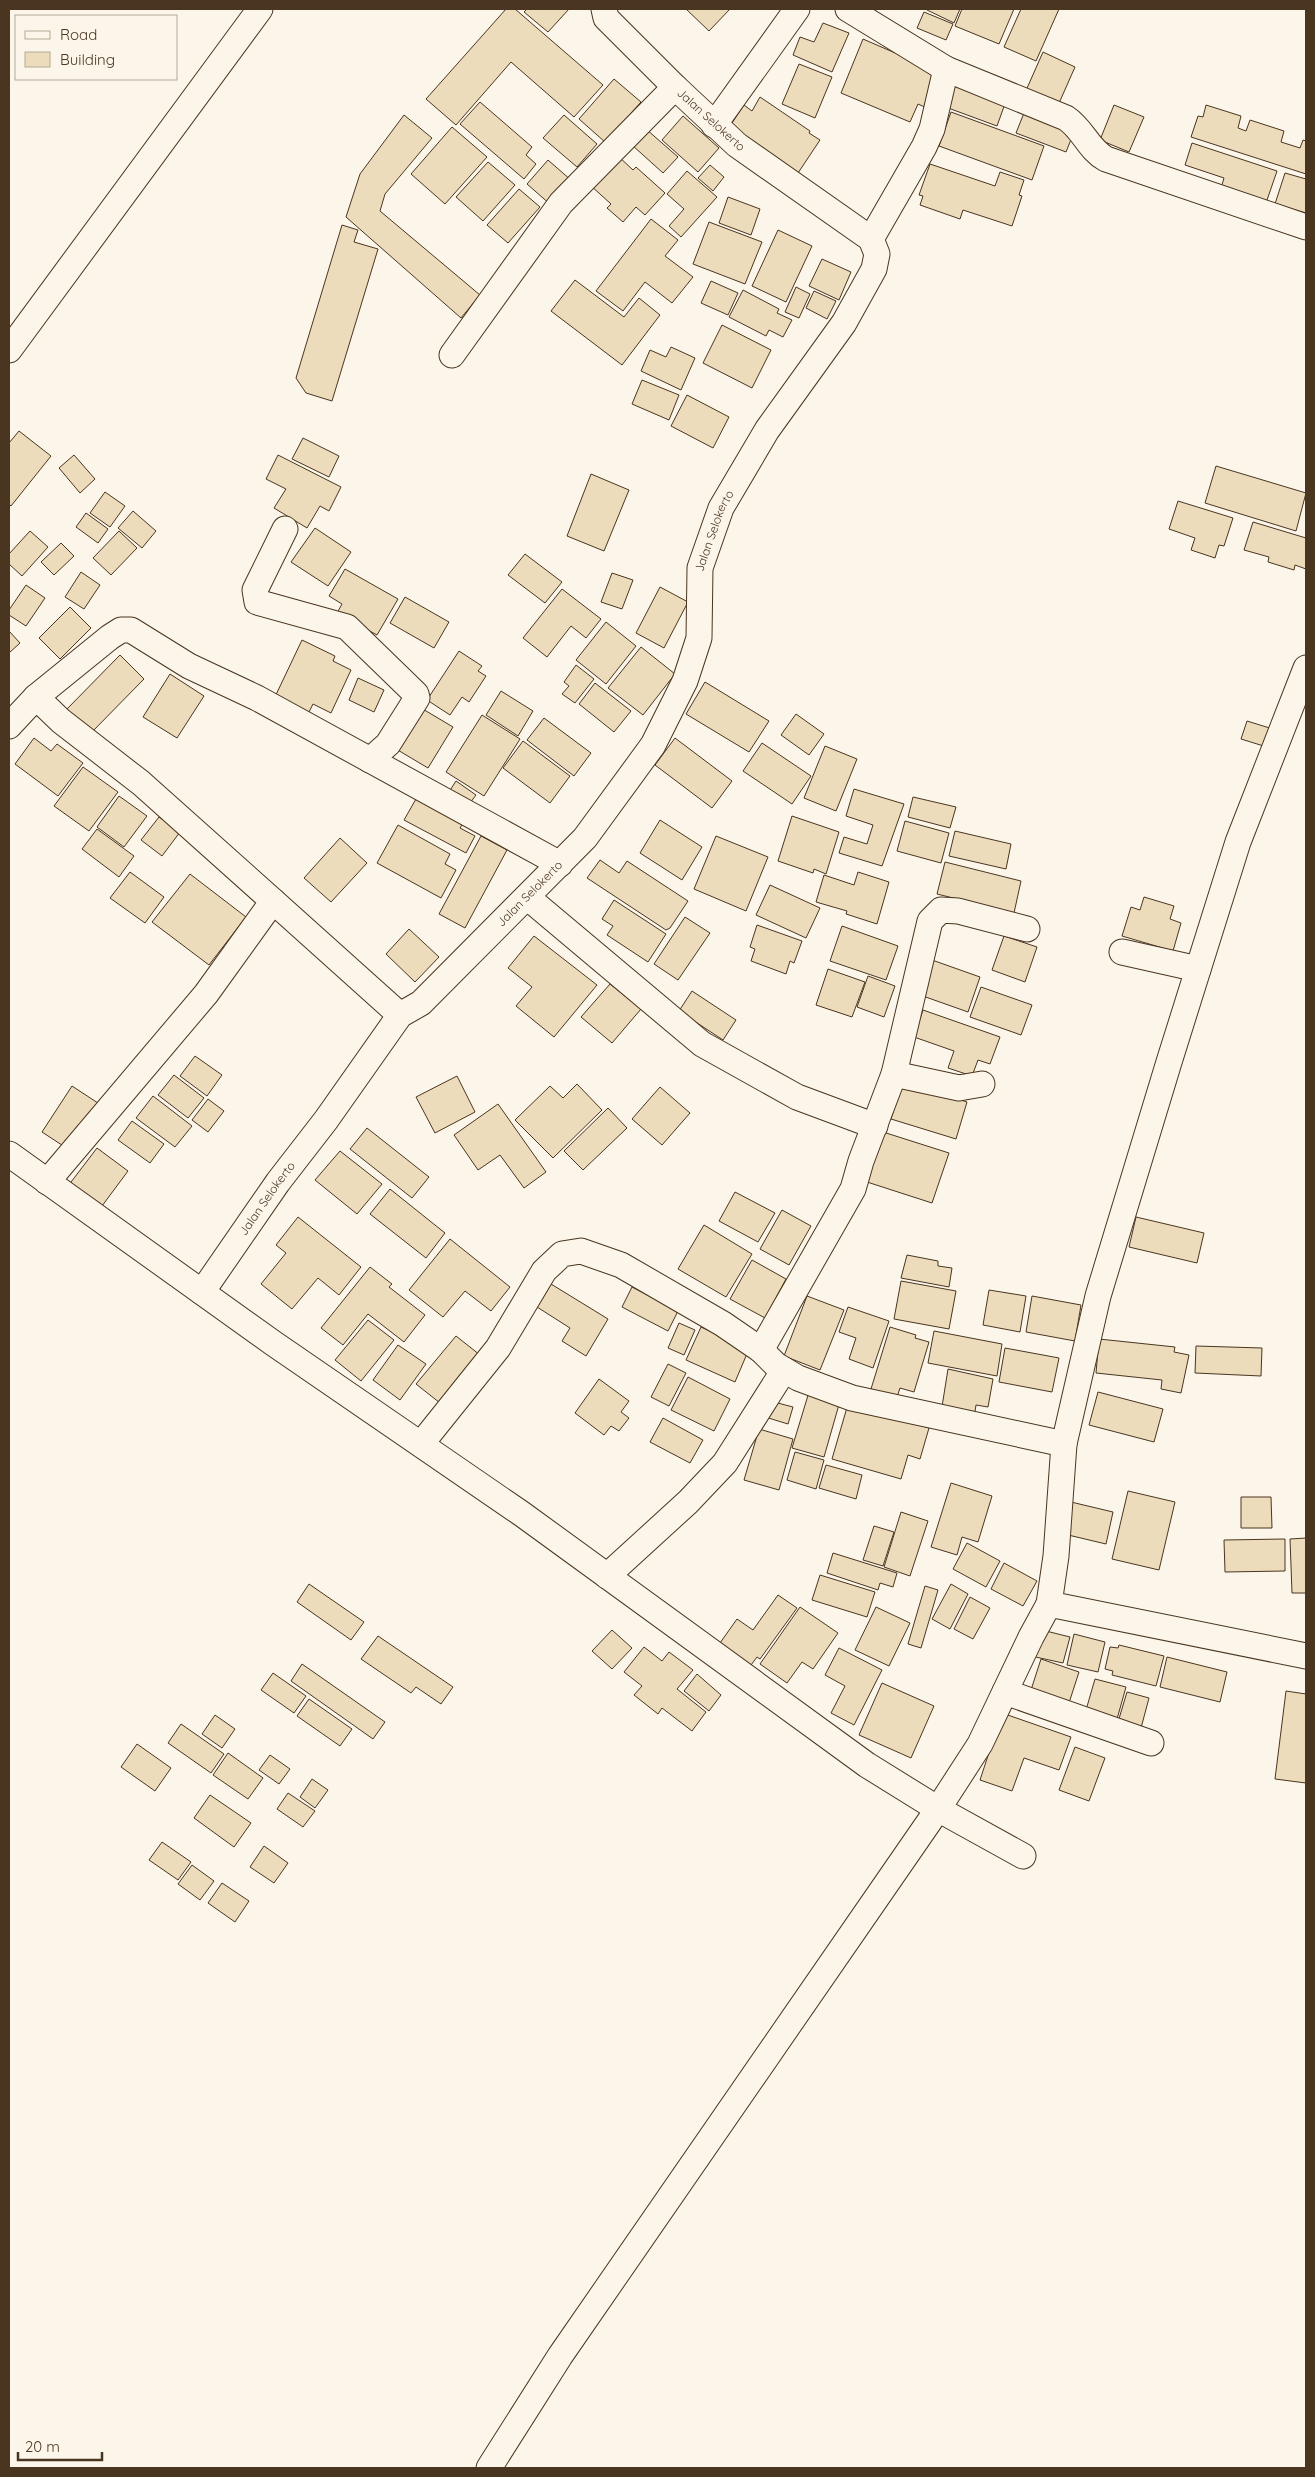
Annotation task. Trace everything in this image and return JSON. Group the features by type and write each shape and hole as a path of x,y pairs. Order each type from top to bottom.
{"street":[{"path":"9,350 260,9"},
{"path":"604,9 606,18 675,87"},
{"path":"714,125 797,9"},
{"path":"848,9 946,68 1066,118 1081,131 1097,154 1106,160 1306,227"},
{"path":"870,240 924,147 932,129 946,68"},
{"name":"Jalan Selokerto","path":"202,1292 278,1182 326,1120 400,1015 421,1003 528,898 585,838 657,737 685,681 699,638 700,568 721,508 767,430 844,323 874,270 877,254 870,240 737,145 675,87 561,203 452,355"},
{"path":"285,529 255,590 254,597 258,602 346,627 416,694 417,698 388,744 370,760"},
{"path":"9,726 36,697 110,637 121,630 131,630 189,666 258,698 560,864"},
{"path":"489,2468 560,2356 938,1809 980,1744 1049,1604 1056,1556 1064,1444 1098,1296 1238,842 1306,668"},
{"path":"36,697 61,722 141,783 400,1015"},
{"path":"528,898 702,1044 797,1097 875,1126"},
{"path":"46,1182 206,994 273,901"},
{"path":"761,1350 853,1188 894,1074 930,921 941,910 958,911 1027,929"},
{"path":"1122,952 1198,969"},
{"path":"894,1074 960,1088 982,1084"},
{"path":"11,1159 522,1514 868,1765 938,1809 1023,1856"},
{"path":"421,1444 498,1348 544,1271 562,1254 581,1251 621,1265 723,1324 761,1350 784,1370 798,1378 852,1398 1064,1444"},
{"path":"608,1576 688,1502 725,1463 784,1370"},
{"path":"1049,1604 1306,1656"},
{"path":"1004,1692 1151,1743"}],"building":[{"path":"506,9 515,9 603,85 574,117 511,62 456,125 426,99"},
{"path":"527,9 569,9 548,32 524,12"},
{"path":"686,9 730,9 709,31"},
{"path":"925,9 960,9 954,23"},
{"path":"962,9 1014,9 999,44 955,26"},
{"path":"1021,9 1059,9 1036,61 1004,47"},
{"path":"924,12 953,24 946,40 917,28"},
{"path":"823,23 849,33 832,72 793,55 800,37 814,42"},
{"path":"863,39 932,69 940,77 927,108 918,104 910,122 841,93"},
{"path":"1043,52 1075,67 1056,110 1024,95"},
{"path":"799,64 832,77 815,118 782,104"},
{"path":"951,77 1007,98 997,126 940,105"},
{"path":"614,79 641,102 605,142 579,119"},
{"path":"760,97 820,140 798,173 728,129 744,105 752,111"},
{"path":"480,102 532,147 526,155 536,164 524,179 460,124"},
{"path":"1114,105 1144,117 1129,152 1100,140"},
{"path":"1206,105 1241,116 1238,128 1246,131 1250,120 1284,131 1281,142 1300,148 1303,140 1306,141 1306,174 1191,137 1198,116 1203,117"},
{"path":"1026,108 1076,127 1066,152 1016,133"},
{"path":"951,112 1044,146 1032,180 939,146"},
{"path":"404,115 432,138 385,194 380,211 480,295 461,318 346,217 360,174"},
{"path":"564,115 597,144 577,167 543,138"},
{"path":"683,116 719,148 698,172 662,140"},
{"path":"452,127 487,157 445,204 411,174"},
{"path":"646,129 678,157 663,173 632,145"},
{"path":"1192,143 1277,171 1266,203 1221,188 1224,178 1185,165"},
{"path":"617,155 633,170 636,167 665,193 645,215 636,207 623,222 607,208 611,204 590,185"},
{"path":"548,160 572,181 551,205 527,184"},
{"path":"488,162 515,185 483,221 456,197"},
{"path":"930,164 995,186 1000,172 1024,180 1019,195 1022,196 1012,226 963,210 960,219 920,205 923,196 919,195"},
{"path":"710,165 724,177 713,191 698,178"},
{"path":"687,171 717,197 681,237 669,226 684,209 667,194"},
{"path":"1285,173 1306,179 1306,213 1275,204"},
{"path":"519,189 540,207 508,243 487,225"},
{"path":"728,197 760,209 751,235 719,223"},
{"path":"651,219 678,240 665,256 693,277 672,303 645,282 623,311 596,291"},
{"path":"709,222 762,242 745,284 693,264"},
{"path":"342,225 358,230 354,242 378,249 332,401 306,393 296,378"},
{"path":"778,230 812,246 786,302 752,286"},
{"path":"822,259 851,272 839,300 809,286"},
{"path":"575,280 624,317 639,298 660,315 622,365 551,311"},
{"path":"711,281 738,293 728,315 701,303"},
{"path":"796,287 810,294 799,318 785,312"},
{"path":"743,290 779,309 777,313 792,320 783,337 769,330 766,336 729,317"},
{"path":"814,291 836,301 827,319 806,308"},
{"path":"722,325 771,350 752,388 703,363"},
{"path":"671,347 695,358 681,390 641,371 650,350 666,357"},
{"path":"642,380 679,395 669,420 632,404"},
{"path":"687,395 729,417 713,448 671,426"},
{"path":"19,431 51,456 11,506 9,504 9,443"},
{"path":"303,438 339,456 329,477 292,459"},
{"path":"74,455 95,479 80,493 59,468"},
{"path":"278,455 341,487 329,511 320,506 307,528 274,508 286,489 266,479"},
{"path":"1216,466 1306,493 1296,531 1205,503"},
{"path":"591,474 629,490 604,551 567,536"},
{"path":"105,492 125,506 110,527 90,513"},
{"path":"1178,501 1233,518 1224,546 1219,545 1215,558 1191,550 1195,538 1169,529"},
{"path":"133,511 156,531 142,548 118,528"},
{"path":"86,513 108,529 98,543 76,527"},
{"path":"1253,522 1306,538 1306,569 1295,565 1294,570 1268,562 1269,557 1244,550"},
{"path":"315,528 351,552 328,586 291,562"},
{"path":"30,531 48,547 22,576 9,564 9,554"},
{"path":"119,531 137,548 111,575 93,558"},
{"path":"61,543 74,556 54,575 41,562"},
{"path":"525,554 562,582 545,603 508,575"},
{"path":"345,569 398,599 377,635 337,613 342,604 329,596"},
{"path":"81,572 100,585 84,609 65,597"},
{"path":"612,573 633,580 622,609 601,602"},
{"path":"26,585 45,598 26,626 9,615 9,610"},
{"path":"660,587 688,602 664,648 636,633"},
{"path":"562,589 601,619 586,638 571,626 547,657 523,638"},
{"path":"405,597 449,622 434,648 390,623"},
{"path":"70,607 91,628 60,659 39,638"},
{"path":"606,622 636,646 606,684 576,660"},
{"path":"9,631 20,643 9,653"},
{"path":"302,640 335,656 333,661 351,670 331,713 313,704 307,716 273,701"},
{"path":"641,647 675,674 643,715 608,688"},
{"path":"459,651 482,666 478,671 486,676 469,702 462,697 450,715 427,700"},
{"path":"120,655 144,679 89,735 65,711"},
{"path":"576,665 594,679 575,703 562,694 569,686 564,682"},
{"path":"170,674 204,696 177,738 143,717"},
{"path":"358,678 384,690 374,712 349,700"},
{"path":"705,682 769,721 749,752 686,714"},
{"path":"595,683 631,711 614,732 579,704"},
{"path":"501,691 533,711 518,736 486,715"},
{"path":"416,705 453,727 428,768 391,746"},
{"path":"796,714 824,734 809,755 781,735"},
{"path":"482,715 520,739 484,796 446,772"},
{"path":"544,718 591,753 574,776 527,740"},
{"path":"1247,721 1276,730 1270,748 1241,739"},
{"path":"34,738 51,751 57,744 83,763 58,796 15,764"},
{"path":"675,738 732,781 712,808 655,765"},
{"path":"523,741 570,776 550,803 503,768"},
{"path":"762,743 811,776 792,804 743,771"},
{"path":"825,746 857,759 836,811 804,798"},
{"path":"83,767 118,792 89,831 54,806"},
{"path":"456,781 476,795 464,811 445,798"},
{"path":"854,789 904,804 882,866 839,853 844,837 867,844 873,825 846,816"},
{"path":"420,792 466,818 460,828 475,836 466,853 404,820"},
{"path":"119,796 147,816 124,847 97,827"},
{"path":"913,797 956,807 950,828 908,817"},
{"path":"792,816 839,832 826,874 814,869 813,873 778,861"},
{"path":"159,817 180,832 162,856 141,840"},
{"path":"660,820 702,847 682,880 640,853"},
{"path":"905,821 949,833 941,863 897,851"},
{"path":"398,825 450,854 445,864 456,870 441,898 377,863"},
{"path":"97,829 134,856 119,877 82,849"},
{"path":"955,831 1011,844 1006,869 949,856"},
{"path":"481,836 507,850 465,928 439,914"},
{"path":"716,836 768,857 746,911 694,889"},
{"path":"340,838 367,863 331,902 304,878"},
{"path":"600,860 619,873 627,861 688,901 670,928 666,930 587,878"},
{"path":"945,862 1021,881 1014,913 937,894"},
{"path":"130,872 164,897 145,923 110,898"},
{"path":"858,872 889,882 877,924 846,914 847,911 816,902 824,875 854,885"},
{"path":"190,874 246,917 209,965 152,922"},
{"path":"770,885 820,908 806,938 756,915"},
{"path":"1144,897 1174,906 1170,919 1181,923 1173,951 1122,936 1131,907 1140,910"},
{"path":"614,900 666,934 648,962 607,935 613,926 602,919"},
{"path":"685,917 710,933 678,980 654,964"},
{"path":"757,925 802,941 794,963 790,961 786,974 751,961 755,949 750,947"},
{"path":"842,926 898,946 886,980 830,961"},
{"path":"409,929 439,957 415,982 386,954"},
{"path":"534,936 597,985 554,1037 516,1006 532,987 508,968"},
{"path":"1004,936 1037,947 1025,982 992,970"},
{"path":"932,960 980,977 968,1012 920,995"},
{"path":"828,969 865,982 852,1017 816,1005"},
{"path":"868,976 895,986 884,1017 857,1007"},
{"path":"610,984 641,1009 612,1043 581,1017"},
{"path":"981,987 1032,1005 1021,1035 970,1017"},
{"path":"692,991 736,1020 723,1040 679,1011"},
{"path":"923,1010 1000,1037 990,1064 978,1060 972,1076 948,1068 954,1051 914,1037"},
{"path":"195,1056 222,1075 207,1096 180,1076"},
{"path":"174,1075 204,1098 188,1118 158,1095"},
{"path":"457,1076 475,1112 435,1133 416,1097"},
{"path":"903,1081 967,1102 956,1139 891,1119"},
{"path":"577,1084 602,1110 553,1158 515,1120 550,1086 563,1098"},
{"path":"72,1086 101,1105 71,1151 42,1132"},
{"path":"660,1087 690,1113 662,1145 632,1119"},
{"path":"153,1096 192,1126 175,1147 136,1118"},
{"path":"208,1099 224,1111 208,1132 192,1120"},
{"path":"498,1104 546,1172 524,1188 500,1155 478,1170 454,1135"},
{"path":"608,1108 627,1128 583,1170 564,1151"},
{"path":"132,1121 164,1144 150,1163 118,1140"},
{"path":"367,1128 429,1177 412,1198 350,1149"},
{"path":"883,1132 949,1153 932,1203 867,1182"},
{"path":"97,1148 128,1171 99,1210 68,1186"},
{"path":"340,1151 382,1184 357,1214 315,1180"},
{"path":"390,1189 445,1233 426,1258 370,1214"},
{"path":"735,1192 775,1213 758,1242 719,1221"},
{"path":"782,1210 811,1226 789,1265 760,1249"},
{"path":"298,1217 361,1267 339,1295 318,1278 292,1309 261,1284 286,1253 276,1245"},
{"path":"1136,1217 1204,1233 1197,1263 1129,1247"},
{"path":"704,1225 752,1254 726,1297 678,1269"},
{"path":"450,1239 510,1287 491,1311 465,1291 443,1317 409,1290"},
{"path":"907,1255 938,1261 938,1266 952,1268 949,1287 901,1278"},
{"path":"752,1260 786,1279 765,1318 730,1299"},
{"path":"370,1267 392,1284 389,1287 425,1315 404,1342 368,1314 343,1345 321,1328"},
{"path":"901,1281 956,1291 949,1329 894,1319"},
{"path":"551,1284 608,1319 586,1356 562,1341 570,1328 537,1307"},
{"path":"632,1287 678,1311 668,1331 622,1307"},
{"path":"989,1290 1026,1296 1020,1332 983,1325"},
{"path":"807,1296 844,1310 820,1370 784,1356"},
{"path":"1032,1296 1081,1305 1075,1341 1026,1332"},
{"path":"848,1307 889,1321 873,1368 849,1359 856,1338 839,1332"},
{"path":"368,1320 394,1340 361,1381 335,1360"},
{"path":"679,1323 695,1330 684,1355 668,1348"},
{"path":"701,1327 749,1349 735,1382 686,1360"},
{"path":"890,1327 916,1335 915,1338 929,1342 914,1392 900,1388 897,1397 871,1389"},
{"path":"934,1331 1002,1344 997,1376 928,1363"},
{"path":"456,1336 480,1355 440,1403 416,1384"},
{"path":"1099,1339 1175,1347 1174,1352 1189,1355 1181,1393 1161,1389 1162,1380 1096,1373"},
{"path":"398,1345 426,1364 400,1400 373,1380"},
{"path":"1196,1346 1262,1348 1261,1376 1195,1373"},
{"path":"1005,1348 1059,1358 1052,1392 999,1382"},
{"path":"668,1364 686,1373 669,1406 651,1397"},
{"path":"948,1369 993,1379 988,1407 976,1405 974,1418 941,1413"},
{"path":"688,1377 730,1399 714,1431 671,1410"},
{"path":"599,1379 629,1401 621,1412 629,1418 619,1431 611,1426 604,1435 575,1413"},
{"path":"809,1392 840,1401 824,1457 792,1448"},
{"path":"1098,1392 1163,1409 1154,1442 1089,1425"},
{"path":"770,1401 793,1407 788,1424 765,1417"},
{"path":"848,1404 929,1428 920,1459 908,1455 901,1479 832,1459"},
{"path":"663,1418 703,1440 690,1463 650,1442"},
{"path":"759,1429 793,1439 779,1490 744,1480"},
{"path":"795,1452 824,1460 816,1489 787,1480"},
{"path":"826,1465 862,1475 856,1499 819,1488"},
{"path":"951,1483 992,1496 978,1542 962,1537 957,1555 931,1547"},
{"path":"1128,1491 1175,1502 1159,1570 1112,1559"},
{"path":"1241,1497 1271,1497 1272,1528 1241,1528"},
{"path":"1071,1502 1113,1512 1106,1544 1064,1534"},
{"path":"901,1512 928,1521 910,1576 884,1567"},
{"path":"874,1526 894,1532 883,1566 863,1560"},
{"path":"1306,1538 1306,1593 1292,1593 1290,1539"},
{"path":"1285,1539 1285,1571 1225,1572 1224,1540"},
{"path":"967,1543 1000,1561 986,1587 953,1569"},
{"path":"833,1553 897,1573 893,1587 880,1583 878,1590 827,1573"},
{"path":"1004,1563 1037,1581 1023,1606 991,1589"},
{"path":"820,1575 875,1592 867,1617 812,1600"},
{"path":"309,1584 364,1622 351,1640 297,1602"},
{"path":"951,1584 968,1594 950,1629 932,1619"},
{"path":"925,1586 938,1590 921,1648 908,1644"},
{"path":"778,1595 797,1608 760,1659 757,1657 751,1665 720,1643 737,1619 753,1630"},
{"path":"970,1597 990,1608 973,1639 954,1629"},
{"path":"800,1607 838,1633 813,1669 802,1662 787,1683 760,1664"},
{"path":"876,1607 910,1623 889,1666 855,1650"},
{"path":"1038,1629 1070,1637 1063,1663 1031,1656"},
{"path":"612,1630 632,1648 612,1669 592,1651"},
{"path":"1074,1634 1105,1642 1098,1672 1067,1665"},
{"path":"378,1636 453,1687 441,1704 416,1687 411,1693 361,1659"},
{"path":"1119,1645 1164,1656 1156,1686 1112,1675 1113,1671 1105,1669 1110,1647 1118,1648"},
{"path":"644,1647 662,1661 669,1652 693,1670 677,1689 706,1712 692,1731 662,1708 658,1714 634,1695 642,1686 624,1672"},
{"path":"839,1648 882,1670 854,1725 831,1713 845,1686 825,1675"},
{"path":"1167,1657 1227,1672 1220,1702 1160,1687"},
{"path":"1041,1659 1079,1672 1068,1706 1030,1693"},
{"path":"302,1664 385,1722 373,1739 291,1681"},
{"path":"273,1673 306,1696 294,1713 261,1690"},
{"path":"697,1674 721,1695 709,1711 684,1691"},
{"path":"1095,1679 1126,1687 1117,1719 1086,1710"},
{"path":"882,1683 934,1706 911,1758 859,1735"},
{"path":"1286,1691 1306,1694 1306,1783 1275,1779"},
{"path":"1127,1692 1149,1698 1141,1728 1118,1722"},
{"path":"309,1699 352,1729 340,1746 297,1716"},
{"path":"1002,1713 1071,1737 1059,1770 1024,1758 1012,1791 980,1780"},
{"path":"215,1715 235,1729 222,1748 202,1734"},
{"path":"181,1724 224,1754 211,1773 168,1743"},
{"path":"137,1744 171,1768 155,1791 121,1767"},
{"path":"1075,1747 1105,1758 1089,1801 1059,1790"},
{"path":"228,1753 263,1778 248,1799 213,1775"},
{"path":"270,1755 290,1769 279,1784 259,1770"},
{"path":"312,1779 328,1790 315,1808 300,1797"},
{"path":"288,1793 315,1811 303,1827 277,1809"},
{"path":"210,1795 251,1823 234,1847 194,1818"},
{"path":"162,1842 191,1862 178,1880 149,1860"},
{"path":"264,1846 288,1863 274,1883 250,1867"},
{"path":"192,1865 214,1881 200,1900 178,1884"},
{"path":"222,1883 249,1901 235,1922 208,1903"}]}
